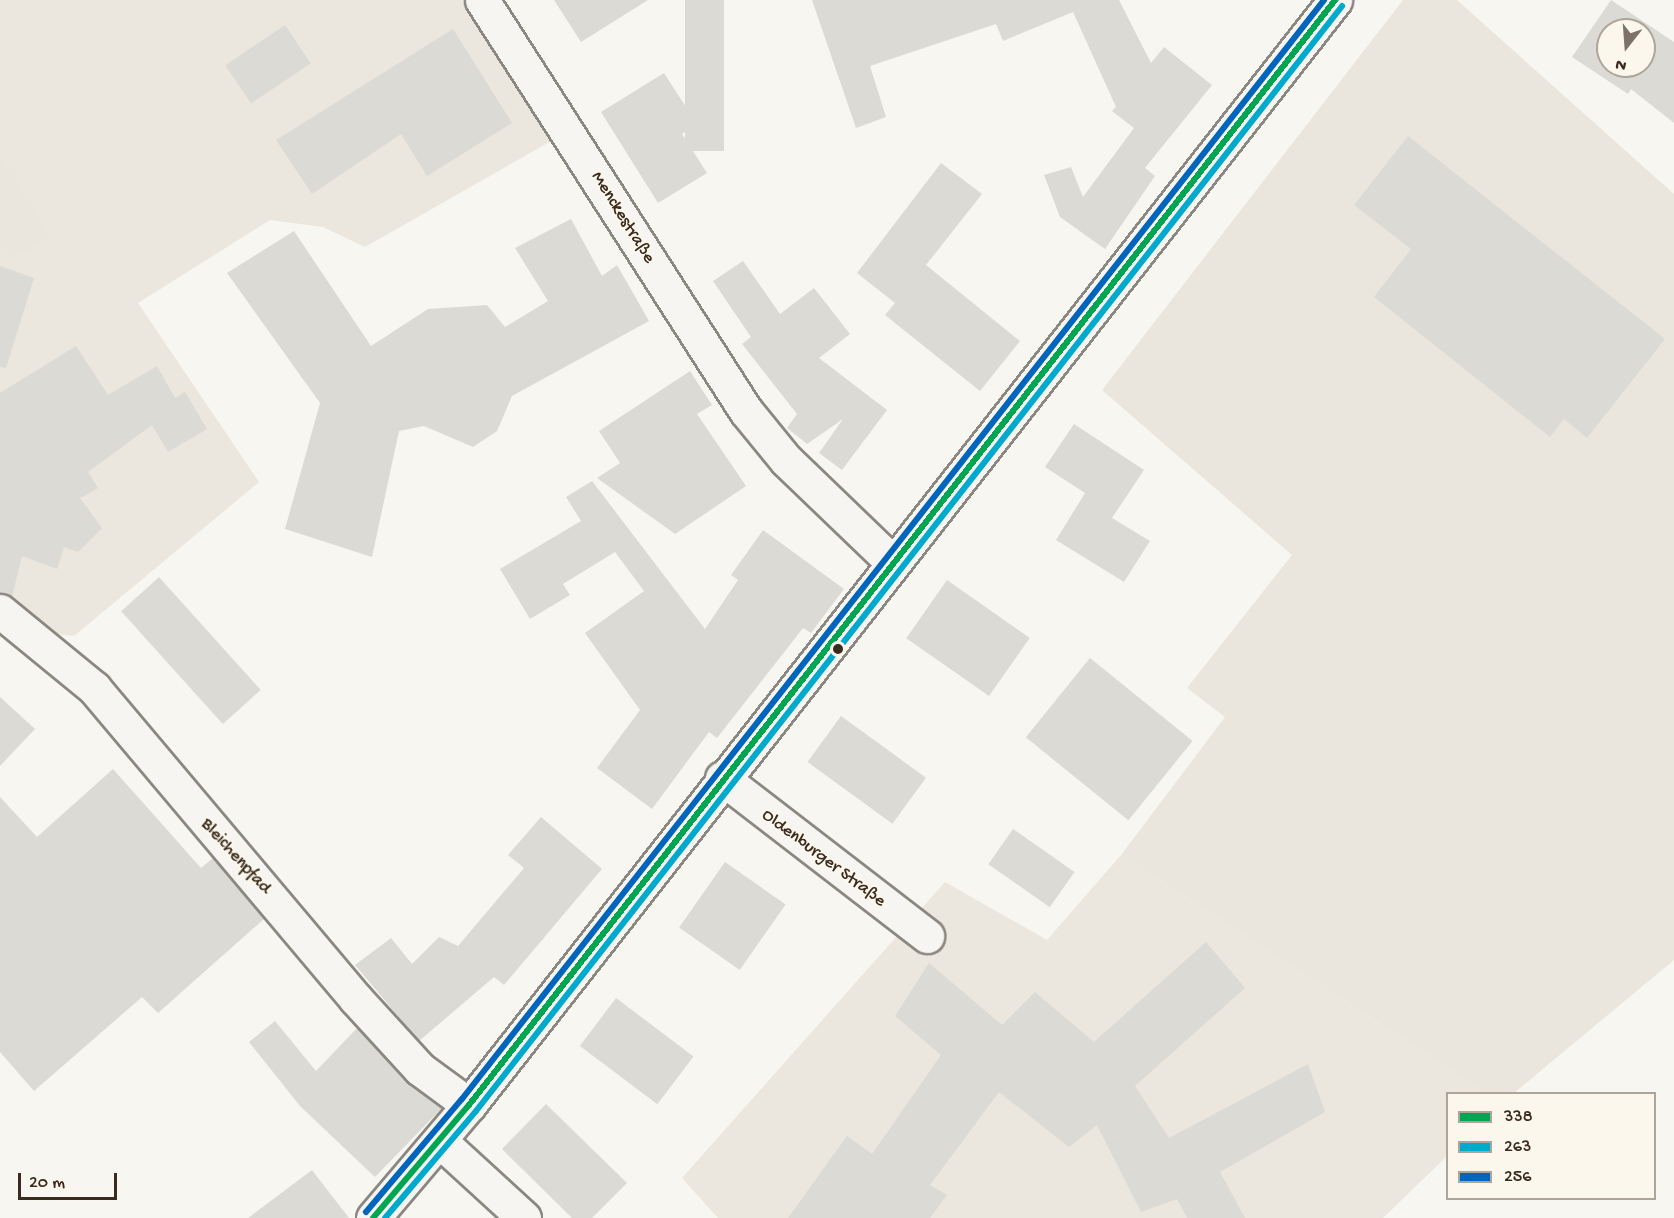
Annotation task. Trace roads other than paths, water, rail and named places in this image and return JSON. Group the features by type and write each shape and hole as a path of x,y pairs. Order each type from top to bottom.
{"street":[{"name":"Menckestraße","path":"482,0 746,411 786,460 892,562"},
{"path":"373,1218 469,1105 722,778 1335,0"},
{"name":"Bleichenpfad","path":"0,611 94,688 355,998 420,1069 469,1105"},
{"name":"Oldenburger Straße","path":"722,778 927,936"},
{"path":"440,1141 524,1218"}]}
